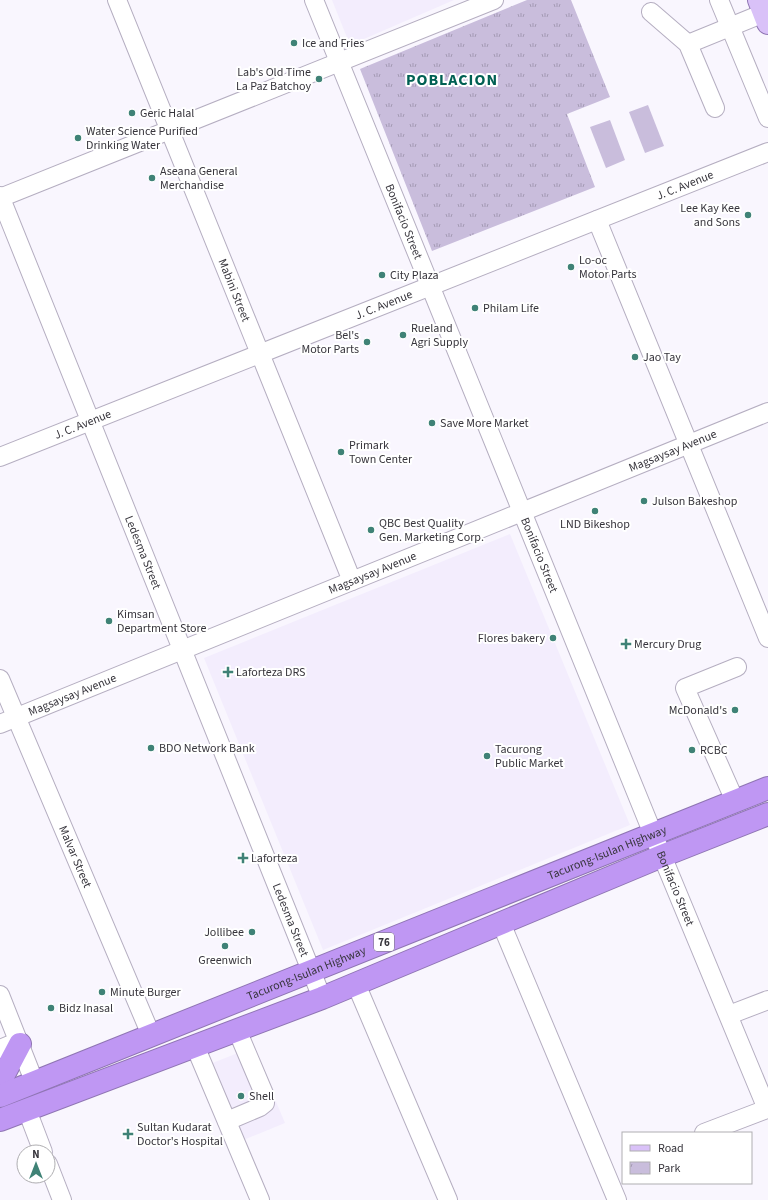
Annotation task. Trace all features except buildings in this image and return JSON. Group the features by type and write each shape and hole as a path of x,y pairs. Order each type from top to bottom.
{"highway":[{"name":"Tacurong-Isulan Highway","path":"0,1096 34,1081 768,788"},
{"name":"Tacurong-Isulan Highway","path":"0,1120 322,998 662,856 768,814"},
{"path":"0,1082 13,1045"}],"street":[{"name":"Mabini Street","path":"117,0 352,581"},
{"name":"Bonifacio Street","path":"314,0 653,834 767,1109"},
{"path":"0,197 494,0"},
{"path":"718,0 768,118"},
{"path":"651,12 688,44 715,108"},
{"path":"688,44 763,12"},
{"name":"J. C. Avenue","path":"0,457 768,152"},
{"name":"Ledesma Street","path":"0,197 322,998"},
{"path":"597,220 768,638"},
{"name":"Magsaysay Avenue","path":"8,721 768,412"},
{"path":"735,801 685,688 737,667"},
{"name":"Malvar Street","path":"0,679 8,721 151,1035"},
{"path":"500,923 617,1200"},
{"path":"356,984 448,1200"},
{"path":"0,995 13,1045 34,1081"},
{"path":"729,1015 768,1000"},
{"path":"227,1121 260,1108 265,1103 265,1096 237,1030"},
{"path":"195,1046 260,1200"},
{"path":"707,1132 767,1109"},
{"path":"27,1110 40,1144"},
{"path":"56,1184 62,1200"}],"shaded area":[{"path":"332,0 454,0 350,45"},
{"path":"510,534 630,825 323,950 204,658"},
{"path":"253,1047 285,1123 241,1141 210,1064"}],"green space":[{"path":"527,0 571,0 610,97 567,114 595,187 432,251 360,69"},
{"path":"648,105 664,146 645,153 629,112"},
{"path":"610,120 625,160 606,168 590,127"}],"place":[{"name":"Ice and Fries","path":"294,43"},
{"name":"Lab's Old Time La Paz Batchoy","path":"319,79"},
{"name":"Geric Halal","path":"132,113"},
{"name":"Water Science Purified Drinking Water","path":"78,138"},
{"name":"Aseana General Merchandise","path":"152,178"},
{"name":"Lee Kay Kee and Sons","path":"748,215"},
{"name":"Lo-oc Motor Parts","path":"571,267"},
{"name":"City Plaza","path":"382,275"},
{"name":"Philam Life","path":"475,308"},
{"name":"Rueland Agri Supply","path":"403,335"},
{"name":"Bel's Motor Parts","path":"367,342"},
{"name":"Jao Tay","path":"635,357"},
{"name":"Save More Market","path":"432,423"},
{"name":"Primark Town Center","path":"341,452"},
{"name":"Julson Bakeshop","path":"644,501"},
{"name":"LND Bikeshop","path":"595,511"},
{"name":"QBC Best Quality Gen. Marketing Corp.","path":"371,530"},
{"name":"Kimsan Department Store","path":"109,621"},
{"name":"Flores bakery","path":"553,638"},
{"name":"Mercury Drug","path":"626,644"},
{"name":"Laforteza DRS","path":"228,672"},
{"name":"McDonald's","path":"735,710"},
{"name":"BDO Network Bank","path":"151,748"},
{"name":"RCBC","path":"692,750"},
{"name":"Tacurong Public Market","path":"487,756"},
{"name":"Laforteza","path":"243,858"},
{"name":"Jollibee","path":"252,932"},
{"name":"Greenwich","path":"225,946"},
{"name":"Minute Burger","path":"102,992"},
{"name":"Bidz Inasal","path":"51,1008"},
{"name":"Shell","path":"241,1096"},
{"name":"Sultan Kudarat Doctor's Hospital","path":"128,1134"}],"district":[{"name":"POBLACION","path":"452,80"}]}
